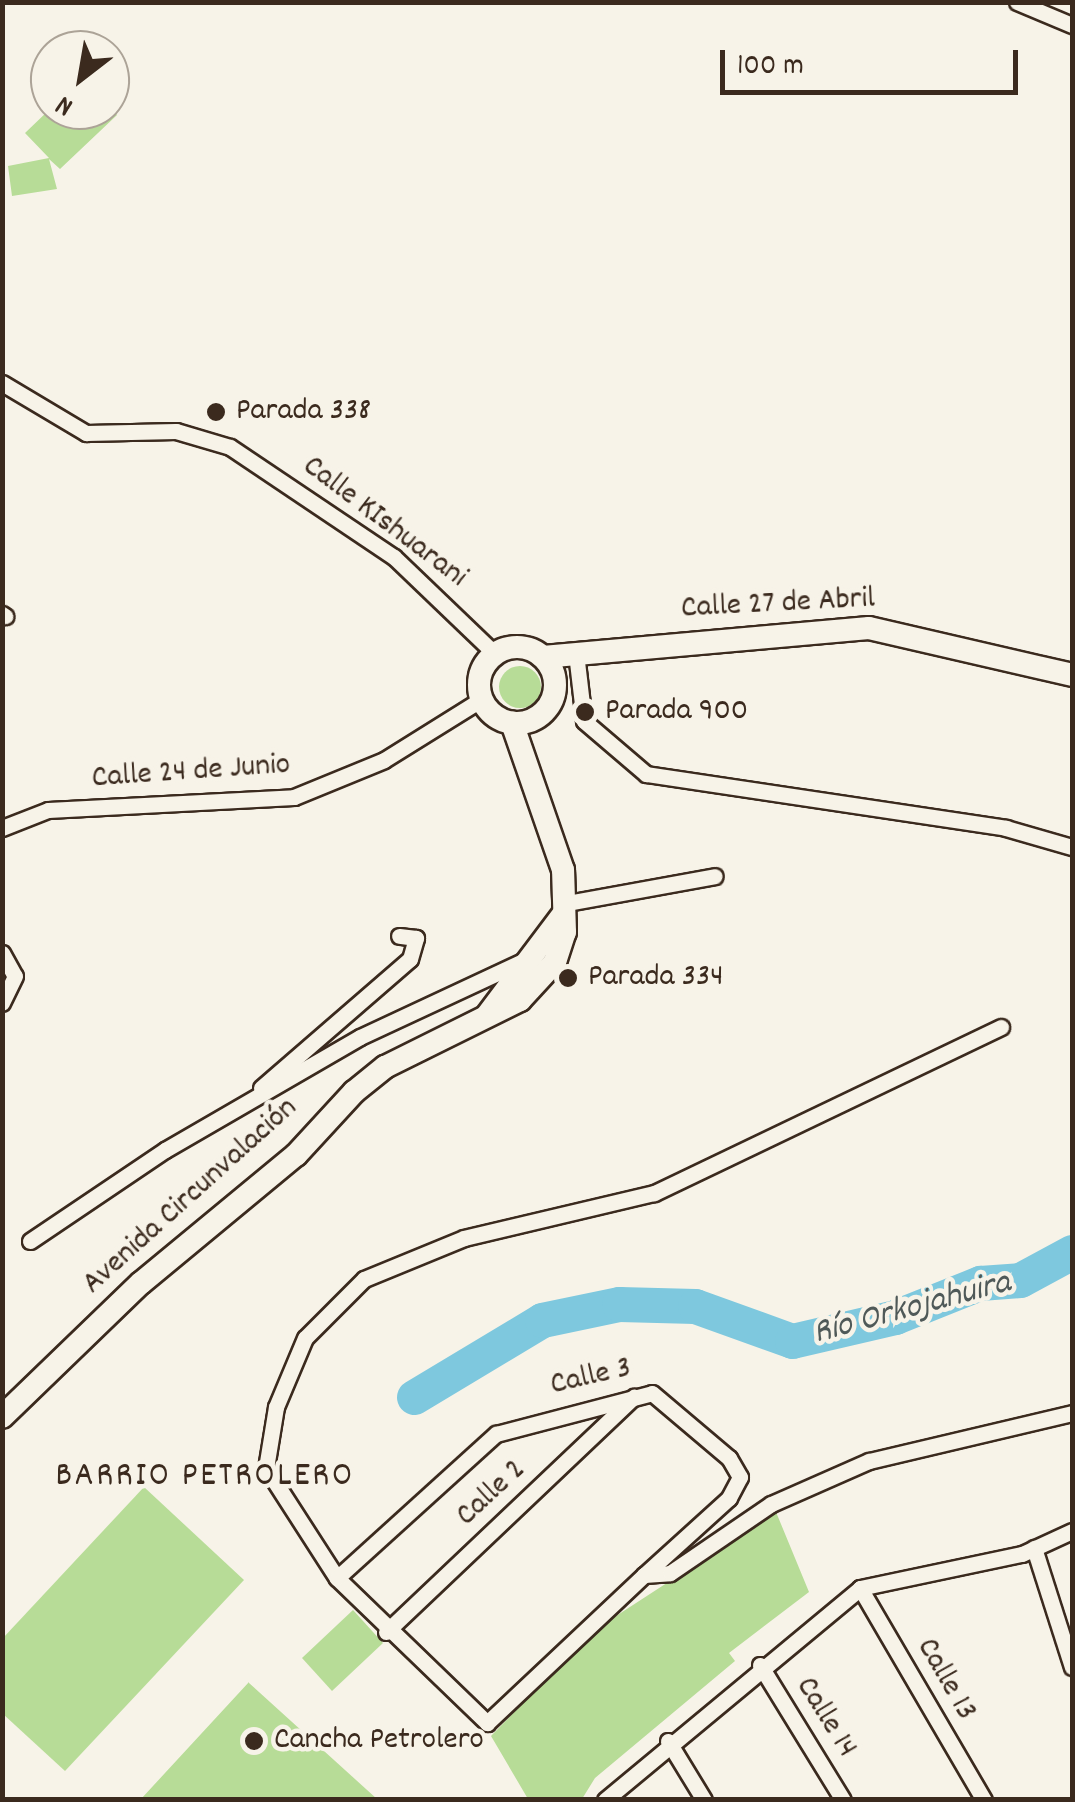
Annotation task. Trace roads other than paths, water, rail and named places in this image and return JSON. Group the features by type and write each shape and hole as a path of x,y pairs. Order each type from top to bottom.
{"main road":[{"name":"Calle 27 de Abril","path":"542,657 869,628 1072,675"},
{"path":"512,723 536,719 552,701 555,678 542,657 520,648 495,654 481,674 482,699 512,723 552,832 566,908 564,946 548,972"},
{"name":"Avenida Circunvalación","path":"488,1014 566,908"},
{"name":"Avenida Circunvalación","path":"2,1417 142,1283 296,1155 354,1092 384,1067 520,1000 548,972"}],"street":[{"path":"1017,2 1072,24"},
{"name":"Calle KIshuarani","path":"2,383 86,433 176,431 230,447 394,557 495,654"},
{"path":"576,653 584,721 646,774 1006,828 1072,847"},
{"name":"Calle 24 de Junio","path":"2,828 48,810 294,797 384,760 482,699"},
{"path":"566,908 715,876"},
{"path":"244,1106 410,960 416,938 399,936"},
{"path":"2,954 15,976 2,1004"},
{"path":"30,1241 360,1037 526,960 548,972"},
{"path":"1001,1027 654,1193 410,1256 334,1302 288,1373 266,1468 337,1578 386,1632 486,1723 644,1575 670,1573 826,1477 1072,1414"},
{"name":"Calle 3","path":"337,1578 496,1434 636,1396 664,1397 740,1477 729,1498 644,1575"},
{"name":"Calle 2","path":"386,1632 636,1396"},
{"path":"605,1800 668,1740 860,1588 1034,1548 1072,1530"},
{"path":"1034,1548 1072,1667"},
{"name":"Calle 13","path":"860,1588 984,1800"},
{"name":"Calle 14","path":"760,1665 844,1800"},
{"path":"668,1740 704,1800"}],"waterway":[{"name":"Río Orkojahuira","path":"414,1397 542,1320 619,1304 695,1306 792,1341 895,1317 980,1283 1020,1280 1072,1252"}],"place":[{"name":"Parada 338","path":"216,412"},
{"name":"Parada 900","path":"585,712"},
{"name":"Parada 334","path":"568,978"},
{"name":"Cancha Petrolero","path":"254,1741"}],"district":[{"name":"BARRIO PETROLERO","path":"205,1477"}]}
